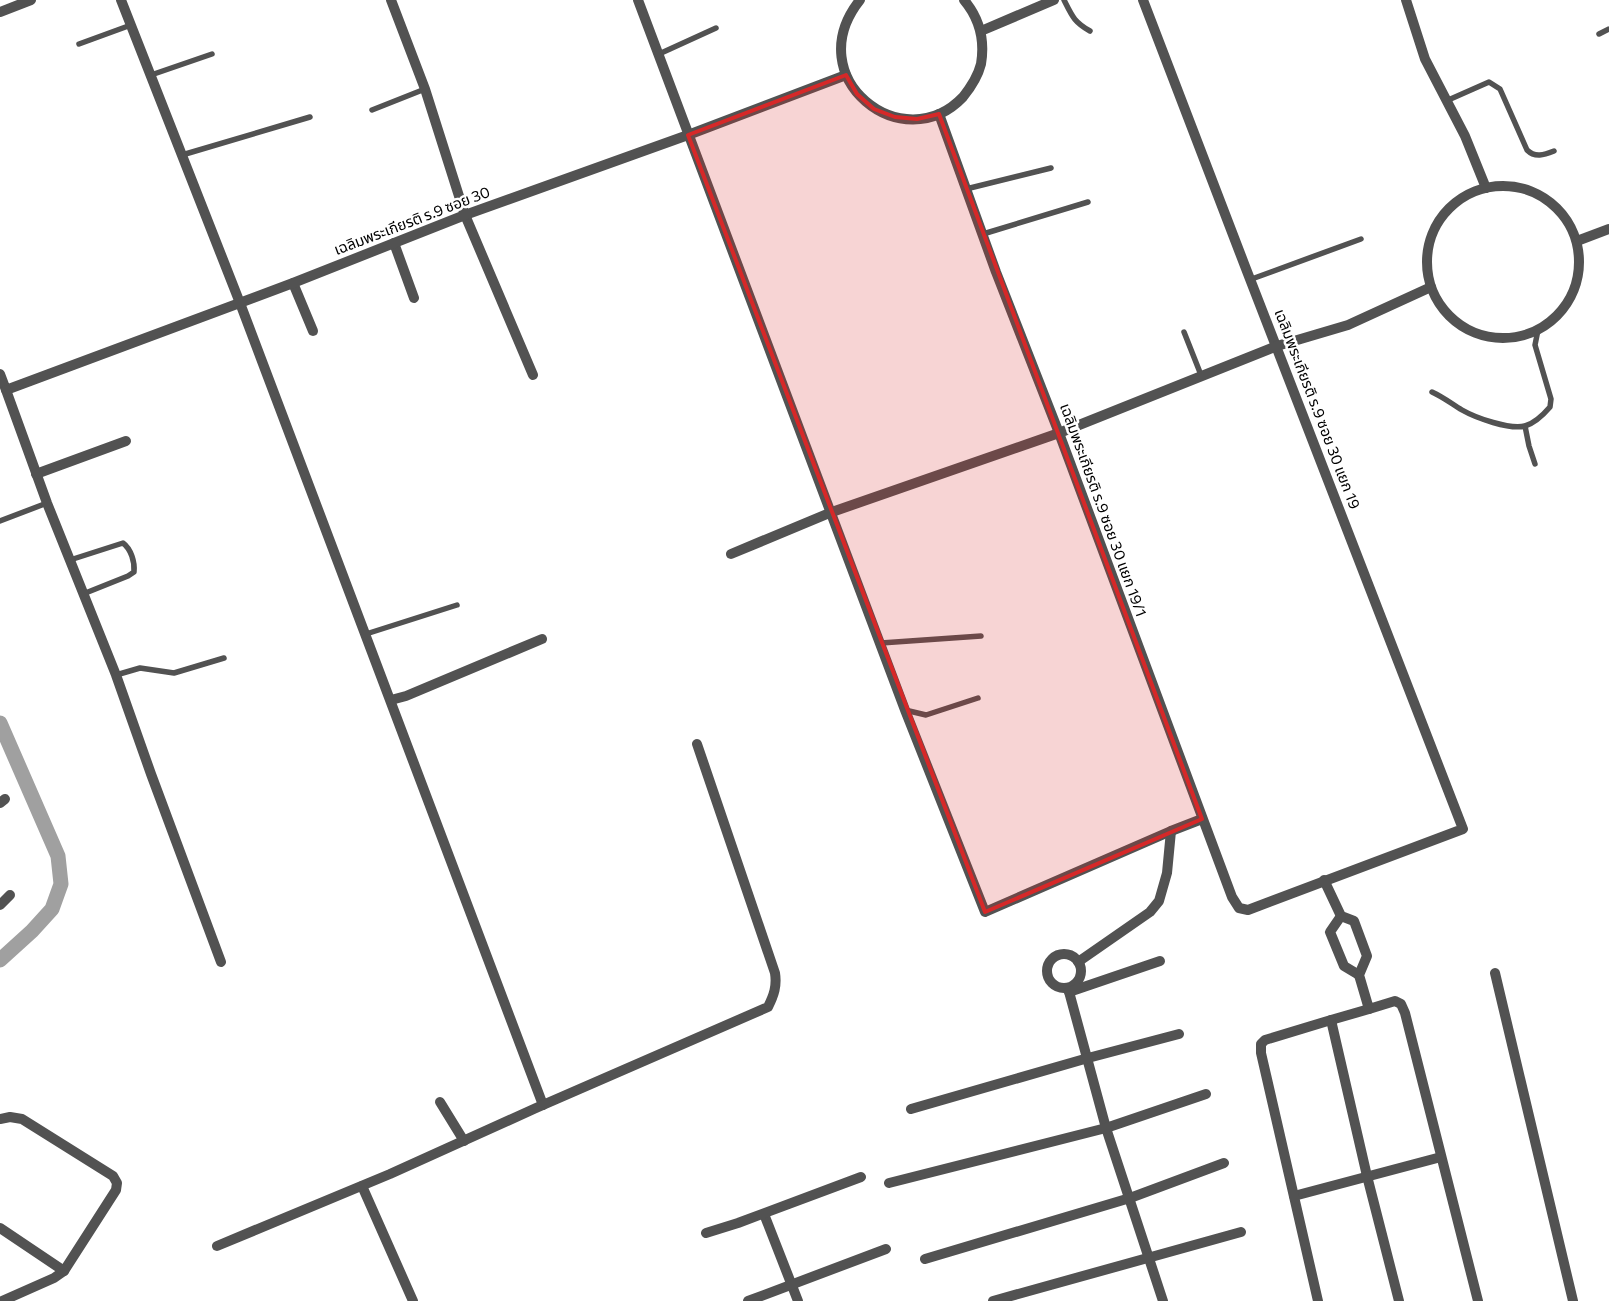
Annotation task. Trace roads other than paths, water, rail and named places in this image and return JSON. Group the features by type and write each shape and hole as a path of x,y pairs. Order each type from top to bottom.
{"street":[{"path":"0,12 31,0"},
{"path":"121,0 240,303 544,1105"},
{"path":"391,0 425,88 465,215 533,375"},
{"path":"638,0 905,710 985,912 1171,831 1202,820"},
{"path":"860,0 850,13 842,32 841,54 846,75 857,94 874,109 895,117 917,119 939,114 956,103 970,88 980,70 983,51 981,31 974,11 964,0"},
{"path":"981,31 1054,0"},
{"name":"เฉลิมพระเกียรติ ร.9 ซอย 30 แยก 19","path":"1143,0 1463,830 1324,880"},
{"path":"1406,0 1425,59 1464,136 1486,188"},
{"name":"เฉลิมพระเกียรติ ร.9 ซอย 30","path":"6,390 293,283 465,215 688,135 846,75"},
{"name":"เฉลิมพระเกียรติ ร.9 ซอย 30 แยก 19/1","path":"939,114 1232,897 1239,908 1248,910 1324,880"},
{"path":"1515,186 1543,196 1564,216 1572,228 1577,241 1580,259 1579,276 1573,293 1564,308 1552,320 1538,330 1520,336 1502,338 1483,336 1466,329 1451,318 1439,304 1431,287 1427,270 1428,251 1432,234 1441,218 1454,204 1469,194 1486,188 1515,186"},
{"path":"1577,241 1609,228"},
{"path":"394,243 414,298"},
{"path":"293,283 313,331"},
{"path":"732,554 832,512 1059,433 1277,346 1348,325 1431,287"},
{"path":"0,374 47,503 116,675 221,962"},
{"path":"36,474 126,441"},
{"path":"391,700 406,696 542,639"},
{"path":"216,1246 362,1186 768,1007 777,984 775,973 697,744"},
{"path":"1078,962 1150,912 1159,901 1167,873 1171,831"},
{"path":"1324,880 1341,916 1354,921 1367,956 1359,976 1369,1009"},
{"path":"0,905 10,895"},
{"path":"1341,916 1330,932 1344,966 1359,976"},
{"path":"1068,990 1079,978 1080,968 1075,958 1064,954 1058,955 1049,962 1047,968 1048,979 1056,987 1068,990 1160,961"},
{"path":"1495,973 1572,1301"},
{"path":"1068,990 1106,1128 1163,1301"},
{"path":"1318,1301 1260,1044 1265,1040 1395,1001 1401,1004 1405,1013 1478,1301"},
{"path":"1331,1020 1367,1176 1399,1301"},
{"path":"911,1109 1179,1034"},
{"path":"889,1183 1106,1128 1206,1094"},
{"path":"440,1102 464,1141"},
{"path":"0,1119 10,1117 22,1119 114,1176 117,1183 116,1190 64,1271 54,1278 2,1301"},
{"path":"1294,1196 1441,1157"},
{"path":"925,1258 1130,1198 1224,1163"},
{"path":"706,1232 764,1214 861,1178"},
{"path":"362,1186 413,1301"},
{"path":"764,1214 798,1301"},
{"path":"0,1228 64,1271"},
{"path":"993,1301 1241,1232"},
{"path":"748,1301 886,1249"}],"lane":[{"path":"1064,0 1077,24 1090,30"},
{"path":"79,44 131,25"},
{"path":"659,54 716,28"},
{"path":"1598,34 1609,29"},
{"path":"151,76 212,54"},
{"path":"1446,101 1489,82 1493,83 1500,89 1527,150 1531,154 1542,155 1554,151"},
{"path":"372,110 425,88"},
{"path":"182,155 310,117"},
{"path":"966,189 1051,168"},
{"path":"983,234 1088,202"},
{"path":"1250,280 1361,239"},
{"path":"1432,392 1442,396 1464,411 1503,426 1525,426 1534,421 1550,407 1551,399 1535,345 1538,330"},
{"path":"1184,332 1201,375"},
{"path":"1525,426 1529,446 1536,464"},
{"path":"0,521 47,503"},
{"path":"70,560 118,543 123,543 127,546 134,564 134,572 128,576 83,594"},
{"path":"366,634 458,605"},
{"path":"881,643 981,636"},
{"path":"116,675 140,668 174,673 224,658"},
{"path":"905,710 926,715 978,698"}],"waterway":[{"path":"0,723 58,856 61,884 52,909 32,931 0,960"}]}
